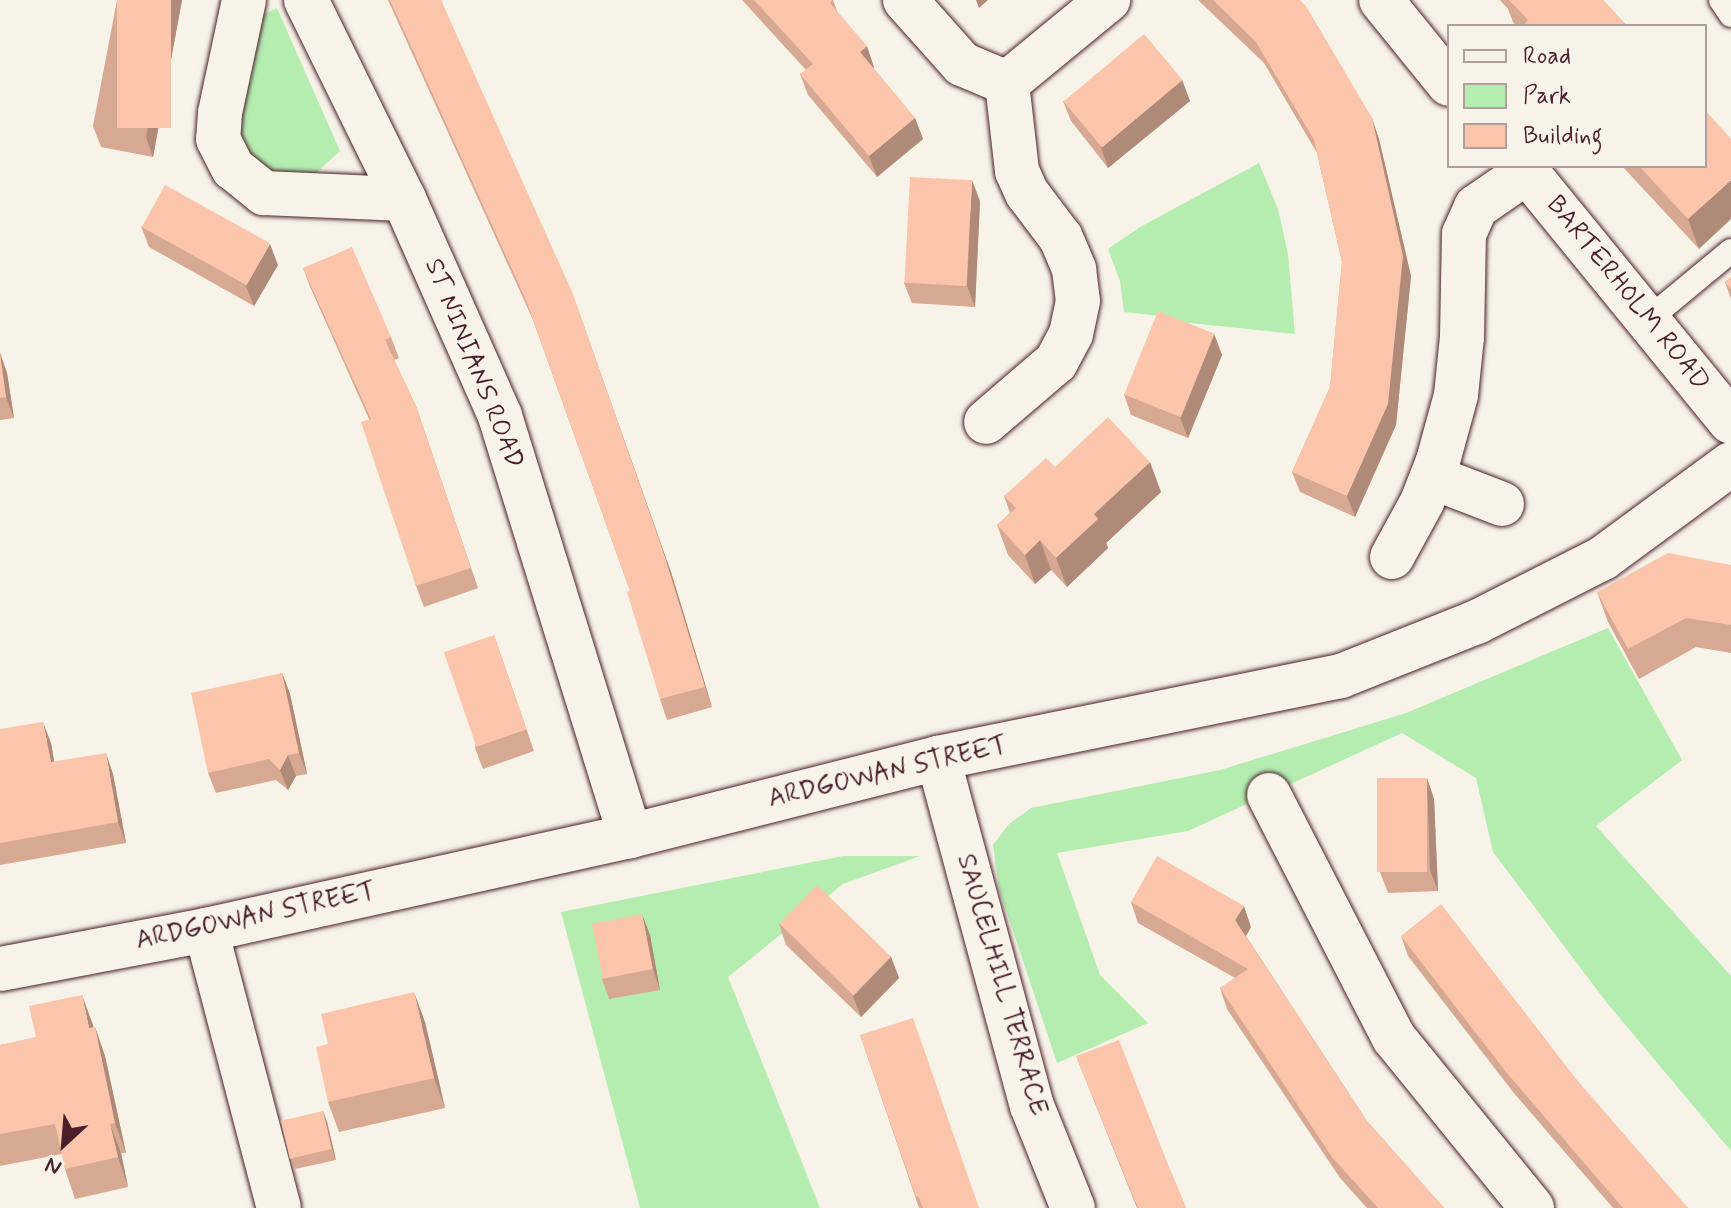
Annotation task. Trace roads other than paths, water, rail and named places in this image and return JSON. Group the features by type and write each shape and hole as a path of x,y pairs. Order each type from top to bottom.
{"street":[{"path":"244,0 220,113 218,139 233,168 264,193 404,199"},
{"name":"ST NINIANS ROAD","path":"306,0 404,199 500,416 630,836"},
{"path":"905,0 962,64 1007,83"},
{"path":"1007,83 1108,0"},
{"path":"1381,0 1447,82"},
{"path":"986,422 1056,362 1071,334 1078,301 1074,269 1061,238 1033,203 1017,171 1007,83"},
{"path":"1392,557 1432,477 1456,395 1462,337 1464,234 1476,207 1525,169"},
{"name":"BARTERHOLM ROAD","path":"1525,169 1650,318 1731,422"},
{"name":"ARDGOWAN STREET","path":"0,969 206,930 630,836 938,758 1341,676 1477,622 1603,558 1731,464"},
{"path":"1432,477 1502,504"},
{"name":"SAUCELHILL TERRACE","path":"938,758 1032,1106 1073,1208"},
{"path":"1269,795 1394,1038 1532,1208"},
{"path":"206,930 279,1208"}],"lane":[{"path":"1721,0 1731,15"},
{"path":"1650,318 1731,251"}]}
